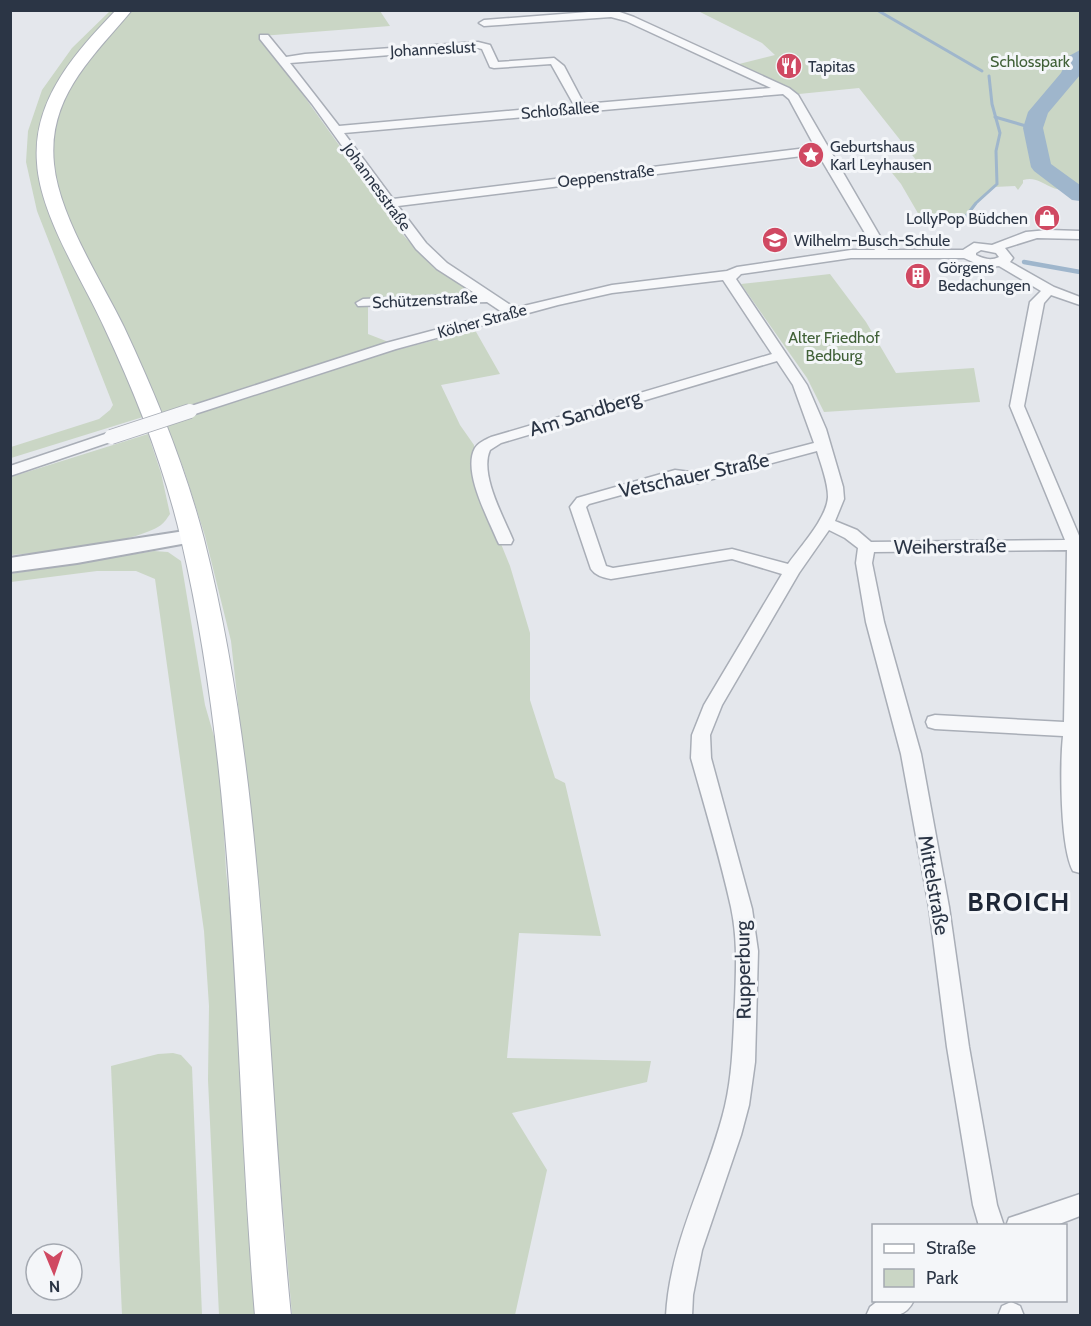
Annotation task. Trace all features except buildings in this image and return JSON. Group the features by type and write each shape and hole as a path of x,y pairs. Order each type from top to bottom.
{"main road":[{"path":"125,10 83,54 63,83 46,122 45,165 48,182 60,217 126,353 151,413 191,536 214,639 232,760 266,1252 273,1316"}],"street":[{"path":"484,23 609,12 630,19 785,90 794,97 822,150 883,253"},
{"name":"Johannesstraße","path":"264,37 421,246 488,298 513,313"},
{"name":"Johanneslust","path":"282,61 316,56 478,45 486,47 494,65 554,61 559,66 581,109"},
{"name":"Schloßallee","path":"335,130 785,90"},
{"name":"Oeppenstraße","path":"390,203 822,150"},
{"path":"996,248 1014,238 1032,234 1080,235"},
{"path":"1001,262 1006,255 996,248 979,246 971,249 969,254 974,260 984,263 1001,262 1049,290 1080,301"},
{"name":"Kölner Straße","path":"10,471 391,346 612,289 731,275 738,271 851,254 969,254"},
{"name":"Rupperburg","path":"680,1316 680,1295 689,1250 729,1135 744,1062 747,951 742,909 701,758 701,735 713,705 792,571 826,523 836,499 836,487 823,445 800,385 729,279 731,275"},
{"path":"1049,290 1037,302 1017,406 1078,545 1077,729 1070,763 1077,855 1080,865"},
{"name":"Schützenstraße","path":"363,303 488,298"},
{"name":"Am Sandberg","path":"505,540 480,477 482,449 496,440 754,362 782,356"},
{"name":"Vetschauer Straße","path":"792,571 732,554 611,573 599,569 579,507 583,501 675,475 698,478 823,445"},
{"name":"Weiherstraße","path":"826,523 851,534 867,547 1078,545"},
{"path":"10,565 191,536"},
{"name":"Mittelstraße","path":"867,547 864,563 875,622 911,754 939,907 958,1047 985,1205 991,1224"},
{"path":"935,722 1077,729"},
{"path":"1024,1224 1080,1205"},
{"path":"879,1316 898,1302"}],"green space":[{"path":"110,11 120,11 61,75 47,105 39,140 143,417 11,458 11,447 99,419 113,405 37,211 26,162 28,131 42,90 72,48"},
{"path":"131,11 380,11 390,26 261,36 404,236 434,268 472,292 368,305 368,334 404,348 475,330 500,374 441,385 460,425 474,445 475,480 510,566 530,633 530,700 555,778 565,783 601,936 519,933 507,1058 651,1061 647,1082 512,1113 547,1170 515,1315 292,1315 245,767 231,641 205,536 184,470 161,412 58,195 52,170 54,118 73,76"},
{"name":"Schlosspark","path":"698,11 1080,11 1080,194 1027,179 1023,180 1018,190 1015,186 994,187 982,197 962,224 919,215 901,184 884,163 916,160 859,88 799,94 739,64 775,55 762,43"},
{"name":"Alter Friedhof Bedburg","path":"830,274 866,322 896,373 974,368 980,402 824,412 807,378 741,284"},
{"path":"148,434 161,473 170,514 162,524 148,532 111,542 11,555 11,477"},
{"path":"154,551 168,552 181,561 205,705 220,757 226,871 237,971 258,1315 219,1315 208,1080 209,1006 204,931 155,579 136,571 97,571 11,582 10,574"},
{"path":"158,1054 181,1055 192,1067 202,1315 122,1315 111,1066"}],"waterway":[{"path":"877,10 982,71"},
{"path":"1080,56 1070,75 1038,112 1033,128 1041,167 1080,195"},
{"path":"989,76 996,117"},
{"path":"960,224 976,203 997,184 996,151 1000,133 996,117"},
{"path":"996,117 1033,128"},
{"path":"958,227 961,222"},
{"path":"1024,262 1080,272"}],"place":[{"name":"Tapitas","path":"789,66"},
{"name":"Geburtshaus Karl Leyhausen","path":"811,155"},
{"name":"LollyPop Büdchen","path":"1047,218"},
{"name":"Wilhelm-Busch-Schule","path":"775,240"},
{"name":"Görgens Bedachungen","path":"918,276"}],"district":[{"name":"BROICH","path":"1019,902"}]}
